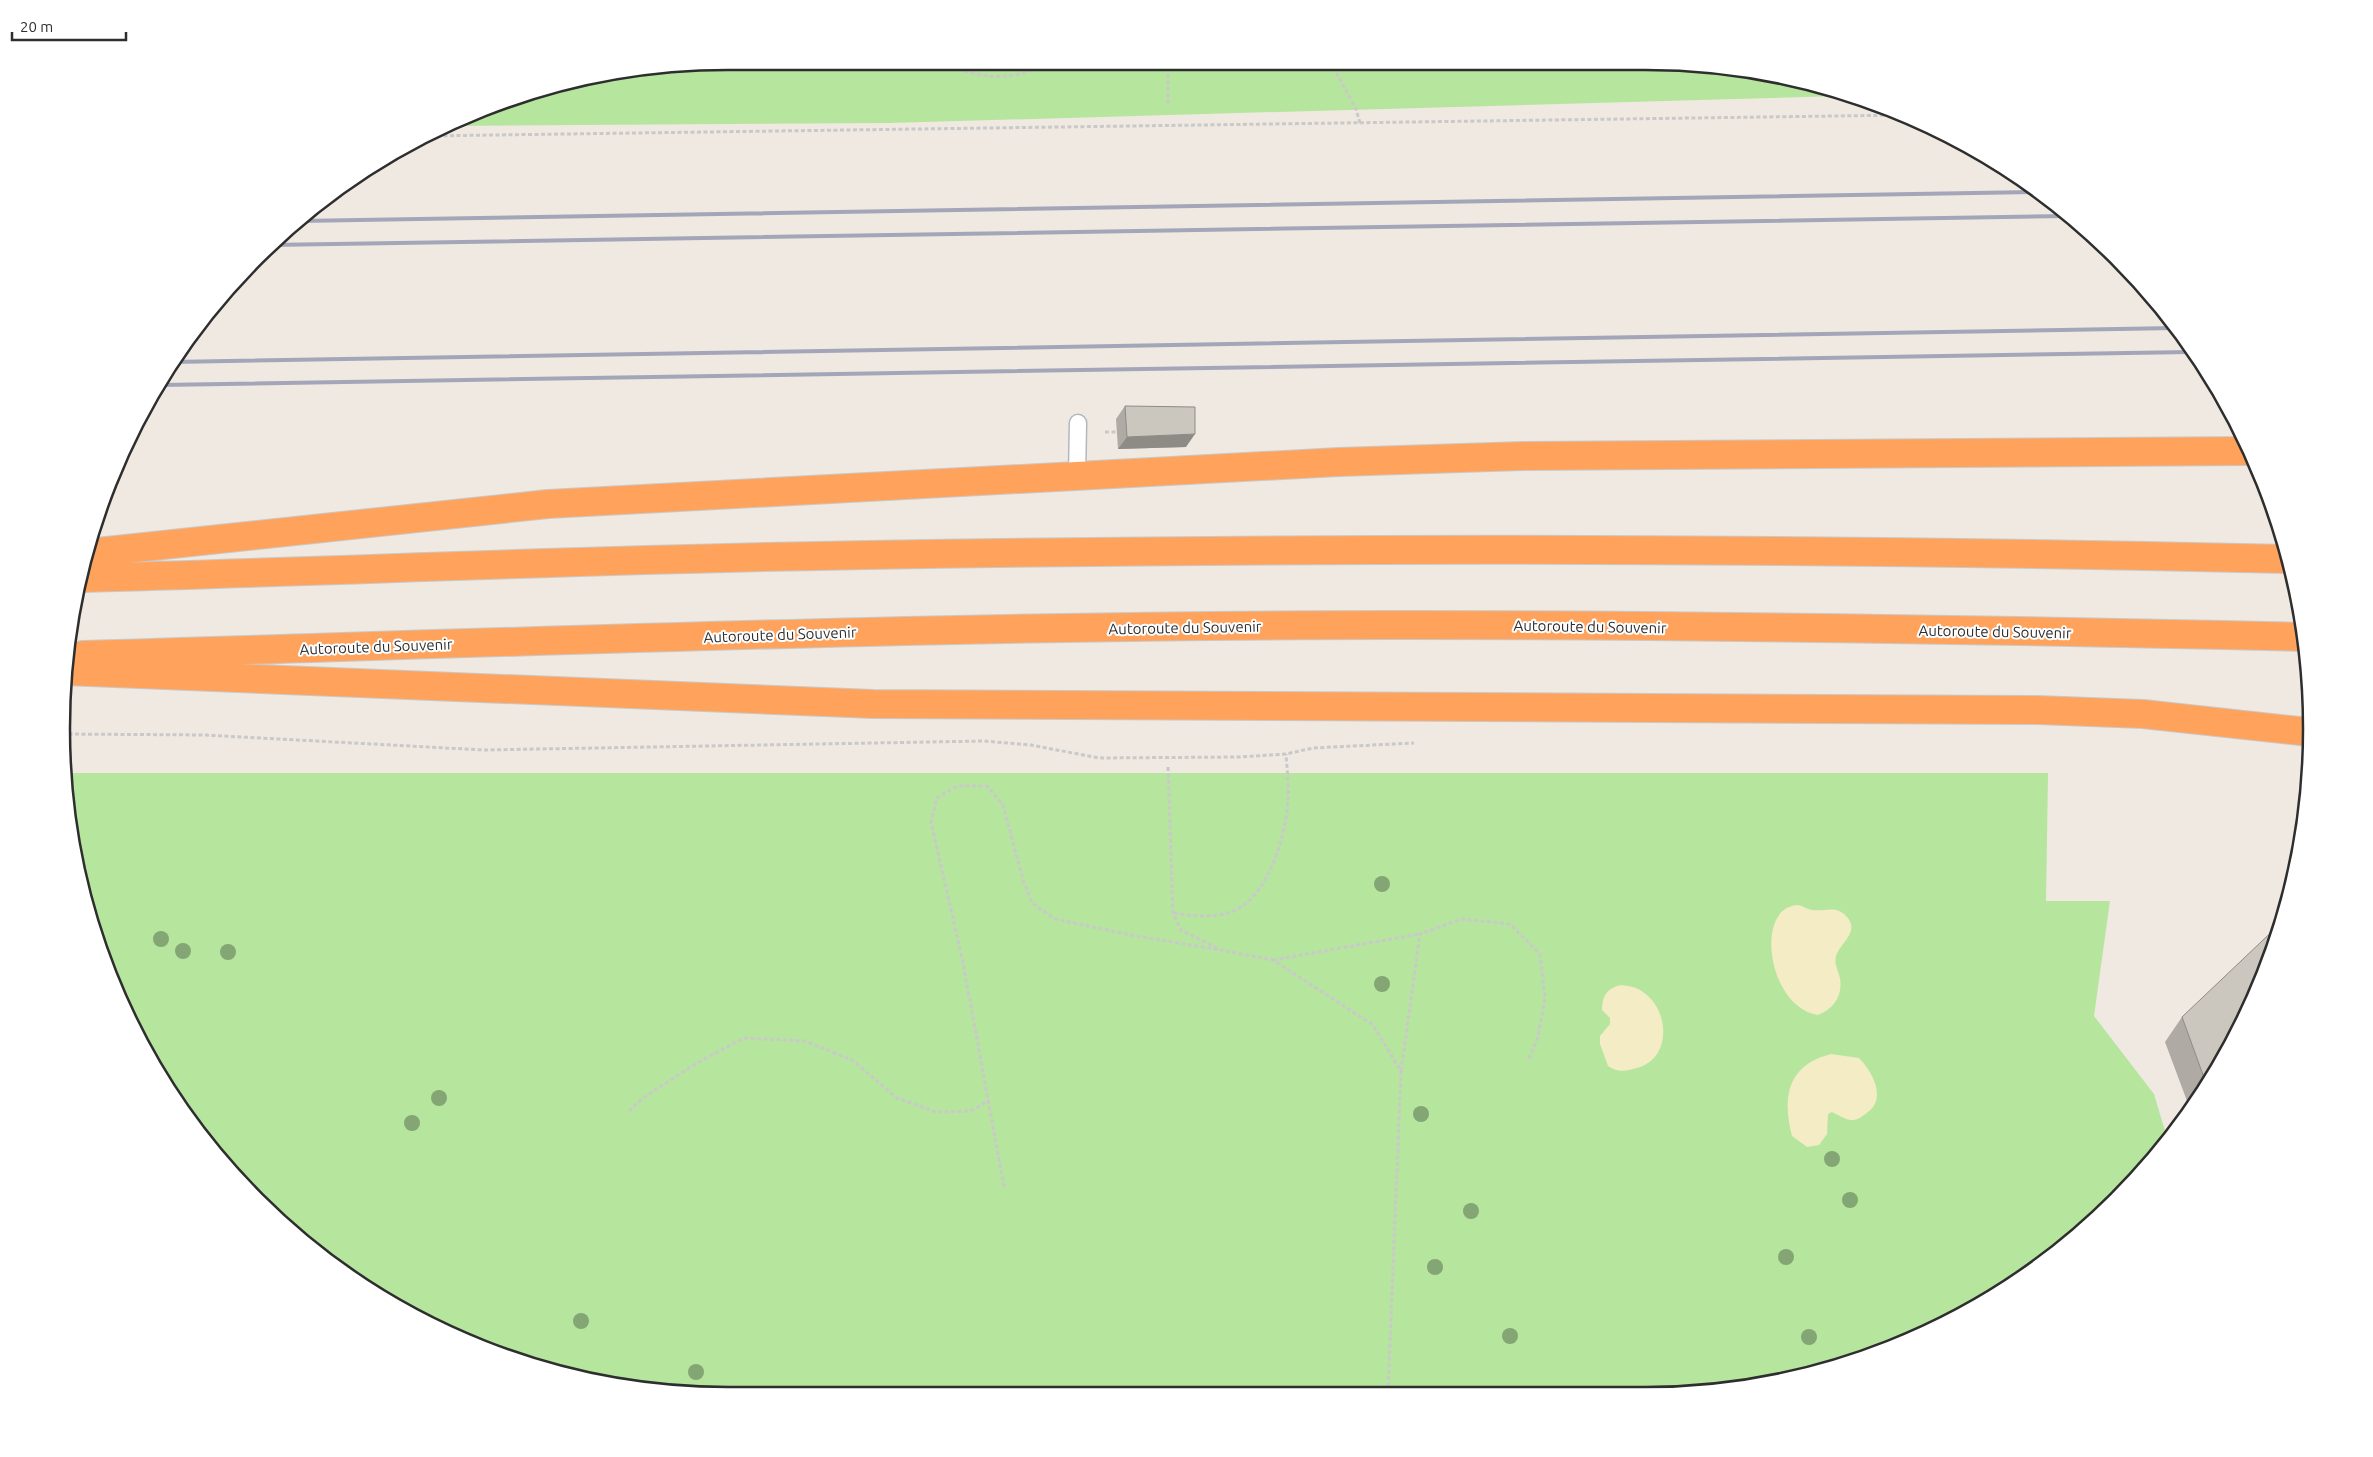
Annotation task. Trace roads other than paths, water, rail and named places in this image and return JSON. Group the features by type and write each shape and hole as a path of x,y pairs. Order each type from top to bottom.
{"highway":[{"path":"94,552 548,504 1339,462 1523,456 2241,451"},
{"path":"88,578 864,555 1341,549 1821,551 2281,559"},
{"name":"Autoroute du Souvenir","path":"74,656 818,633 1391,625 1860,629 2296,637"},
{"path":"73,671 874,704 2037,710 2143,714 2303,731"}],"lane":[{"path":"1077,476 1078,423"}],"railway":[{"path":"309,221 2026,192"},
{"path":"282,245 2058,216"},
{"path":"182,362 2167,328"},
{"path":"167,385 2184,352"}]}
